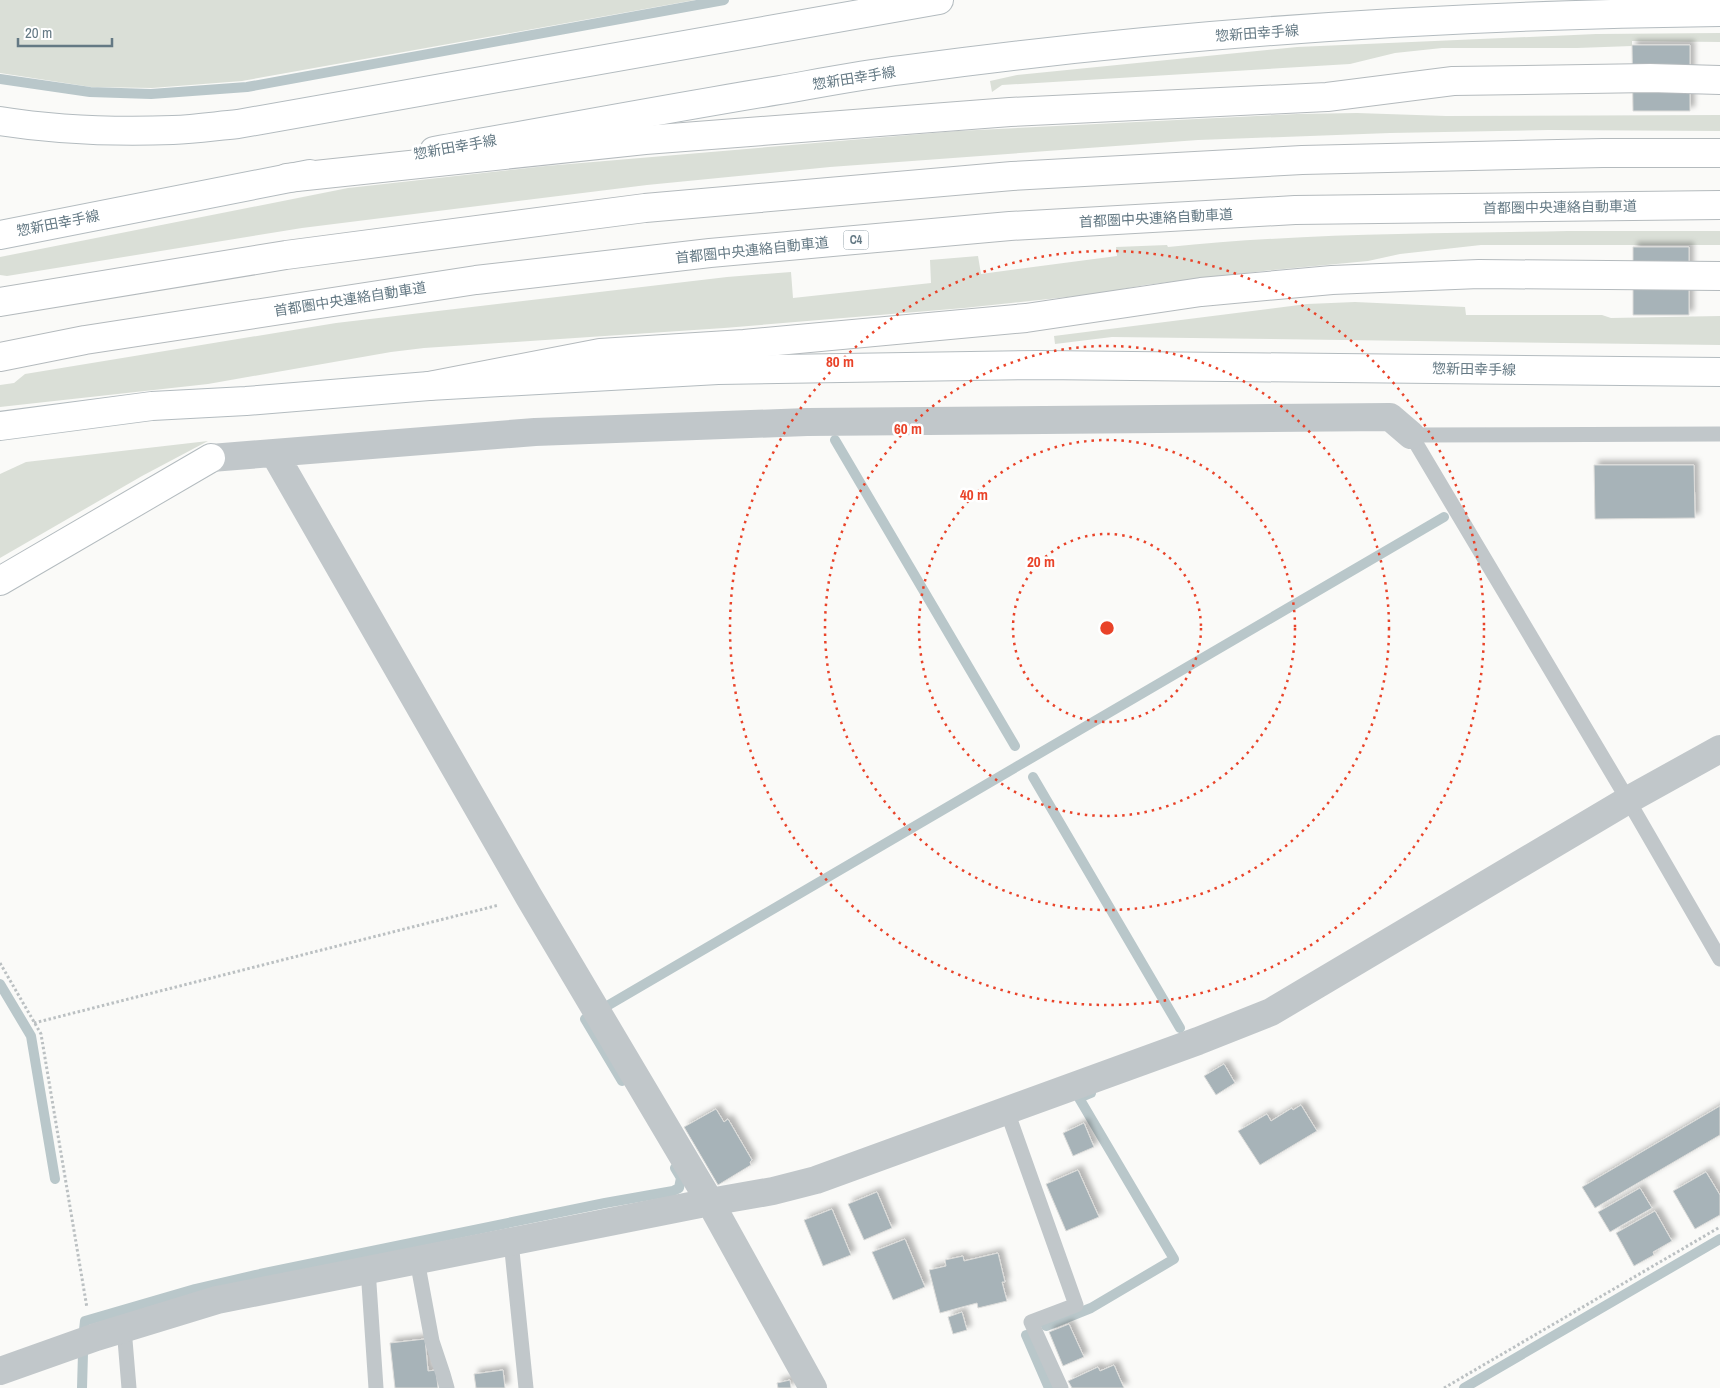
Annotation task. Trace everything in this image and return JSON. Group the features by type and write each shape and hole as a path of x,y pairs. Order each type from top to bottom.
{"main road":[{"path":"0,121 118,131 174,130 238,124 939,0"},
{"name":"惣新田幸手線","path":"0,235 287,178 728,98 899,70 1190,38 1413,21 1601,13 1720,12"},
{"path":"287,178 645,140 1010,112 1327,96 1453,81 1640,78 1720,80"},
{"path":"0,302 286,255 645,208 1012,176 1302,160 1594,153 1720,153"},
{"name":"首都圏中央連絡自動車道","path":"0,357 85,340 476,280 710,253 1010,226 1295,210 1720,205"},
{"path":"429,386 600,353 744,344 1026,318 1202,292 1332,280 1479,274 1720,276"},
{"name":"惣新田幸手線","path":"0,426 152,406 246,401 429,386 718,370 1040,365 1720,372"},
{"path":"0,581 211,458"}],"street":[{"path":"211,458 535,432 867,421 1390,417 1411,435"},
{"path":"274,453 530,897 710,1202 813,1388"},
{"path":"0,1371 124,1328 217,1300 773,1191 816,1180 1007,1111 1198,1041 1271,1012 1628,800 1720,749"}],"lane":[{"path":"1411,435 1720,434"},
{"path":"1411,435 1628,800 1720,959"},
{"path":"1007,1111 1076,1305 1031,1322 1061,1388"},
{"path":"511,1241 526,1388"},
{"path":"417,1260 432,1341 447,1388"},
{"path":"368,1270 376,1388"},
{"path":"124,1328 130,1388"}],"path":[{"path":"34,1023 530,897"},
{"path":"0,963 41,1034 88,1314"},
{"path":"1444,1388 1720,1227"}],"shaded area":[{"path":"0,0 695,0 242,81 152,88 91,87 0,73"},
{"path":"1720,33 1720,42 1632,41 1632,46 1577,48 1442,48 1395,53 1350,64 1002,85 992,92 990,81 1017,75 1297,47 1596,34"},
{"path":"1357,113 1446,116 1720,115 1720,131 1548,130 1390,133 1198,140 830,167 647,185 302,228 7,276 0,275 0,257 348,188 546,166 957,131 1297,114"},
{"path":"1568,231 1720,231 1720,245 1481,245 1400,254 1368,261 1273,270 1145,285 1096,294 964,308 724,328 424,348 208,384 0,407 0,385 14,383 25,374 336,323 727,277 791,272 793,298 931,283 930,260 978,256 981,274 1117,256 1116,247 1167,245 1168,247 1218,242 1318,237"},
{"path":"1355,302 1465,307 1466,315 1602,315 1611,318 1720,316 1720,345 1112,337 1055,344 1054,336 1307,304"},
{"path":"208,441 142,476 0,558 0,474 26,462"}],"building":[{"path":"1632,45 1690,45 1690,111 1633,111"},
{"path":"1633,247 1689,247 1689,315 1633,315"},
{"path":"1594,465 1694,465 1695,518 1595,519"},
{"path":"1224,1064 1235,1083 1216,1095 1204,1076"},
{"path":"1301,1105 1317,1131 1260,1165 1238,1131 1267,1114 1271,1121 1292,1108 1293,1110"},
{"path":"1720,1106 1720,1135 1595,1208 1582,1187"},
{"path":"716,1109 724,1122 728,1119 752,1160 750,1162 751,1165 718,1185 684,1127"},
{"path":"1084,1123 1094,1147 1073,1156 1063,1133"},
{"path":"1078,1170 1099,1217 1066,1231 1046,1184"},
{"path":"1706,1172 1720,1195 1720,1215 1695,1229 1673,1191"},
{"path":"1640,1188 1652,1208 1610,1232 1598,1212"},
{"path":"877,1192 892,1228 864,1240 848,1204"},
{"path":"832,1209 851,1255 823,1266 804,1220"},
{"path":"1655,1211 1672,1241 1653,1252 1654,1255 1634,1266 1616,1233"},
{"path":"905,1239 925,1287 893,1300 872,1252"},
{"path":"998,1253 1005,1282 1002,1282 1007,1301 978,1308 977,1303 940,1313 929,1270 946,1266 945,1260 963,1256 964,1261"},
{"path":"962,1312 967,1330 953,1334 948,1317"},
{"path":"1069,1324 1084,1357 1063,1366 1049,1332"},
{"path":"425,1339 428,1371 436,1370 438,1388 395,1388 390,1343"},
{"path":"1114,1365 1124,1388 1072,1388 1068,1381 1098,1367 1100,1371"},
{"path":"503,1370 505,1388 476,1388 474,1374"},
{"path":"790,1380 791,1388 778,1388 777,1383"}],"waterway":[{"path":"0,79 90,92 151,94 247,87 724,0"},
{"path":"835,440 1015,746"},
{"path":"607,1006 1444,517"},
{"path":"1033,777 1180,1028"},
{"path":"0,984 31,1036 55,1179"},
{"path":"589,1017 585,1019 622,1081"},
{"path":"1046,1326 1091,1308 1174,1259 1079,1098 1091,1093"},
{"path":"84,1330 85,1321 195,1289 605,1203 673,1191 679,1188 681,1178 675,1168"},
{"path":"1464,1388 1720,1239"},
{"path":"1026,1335 1049,1388"},
{"path":"82,1388 83,1353"}]}
